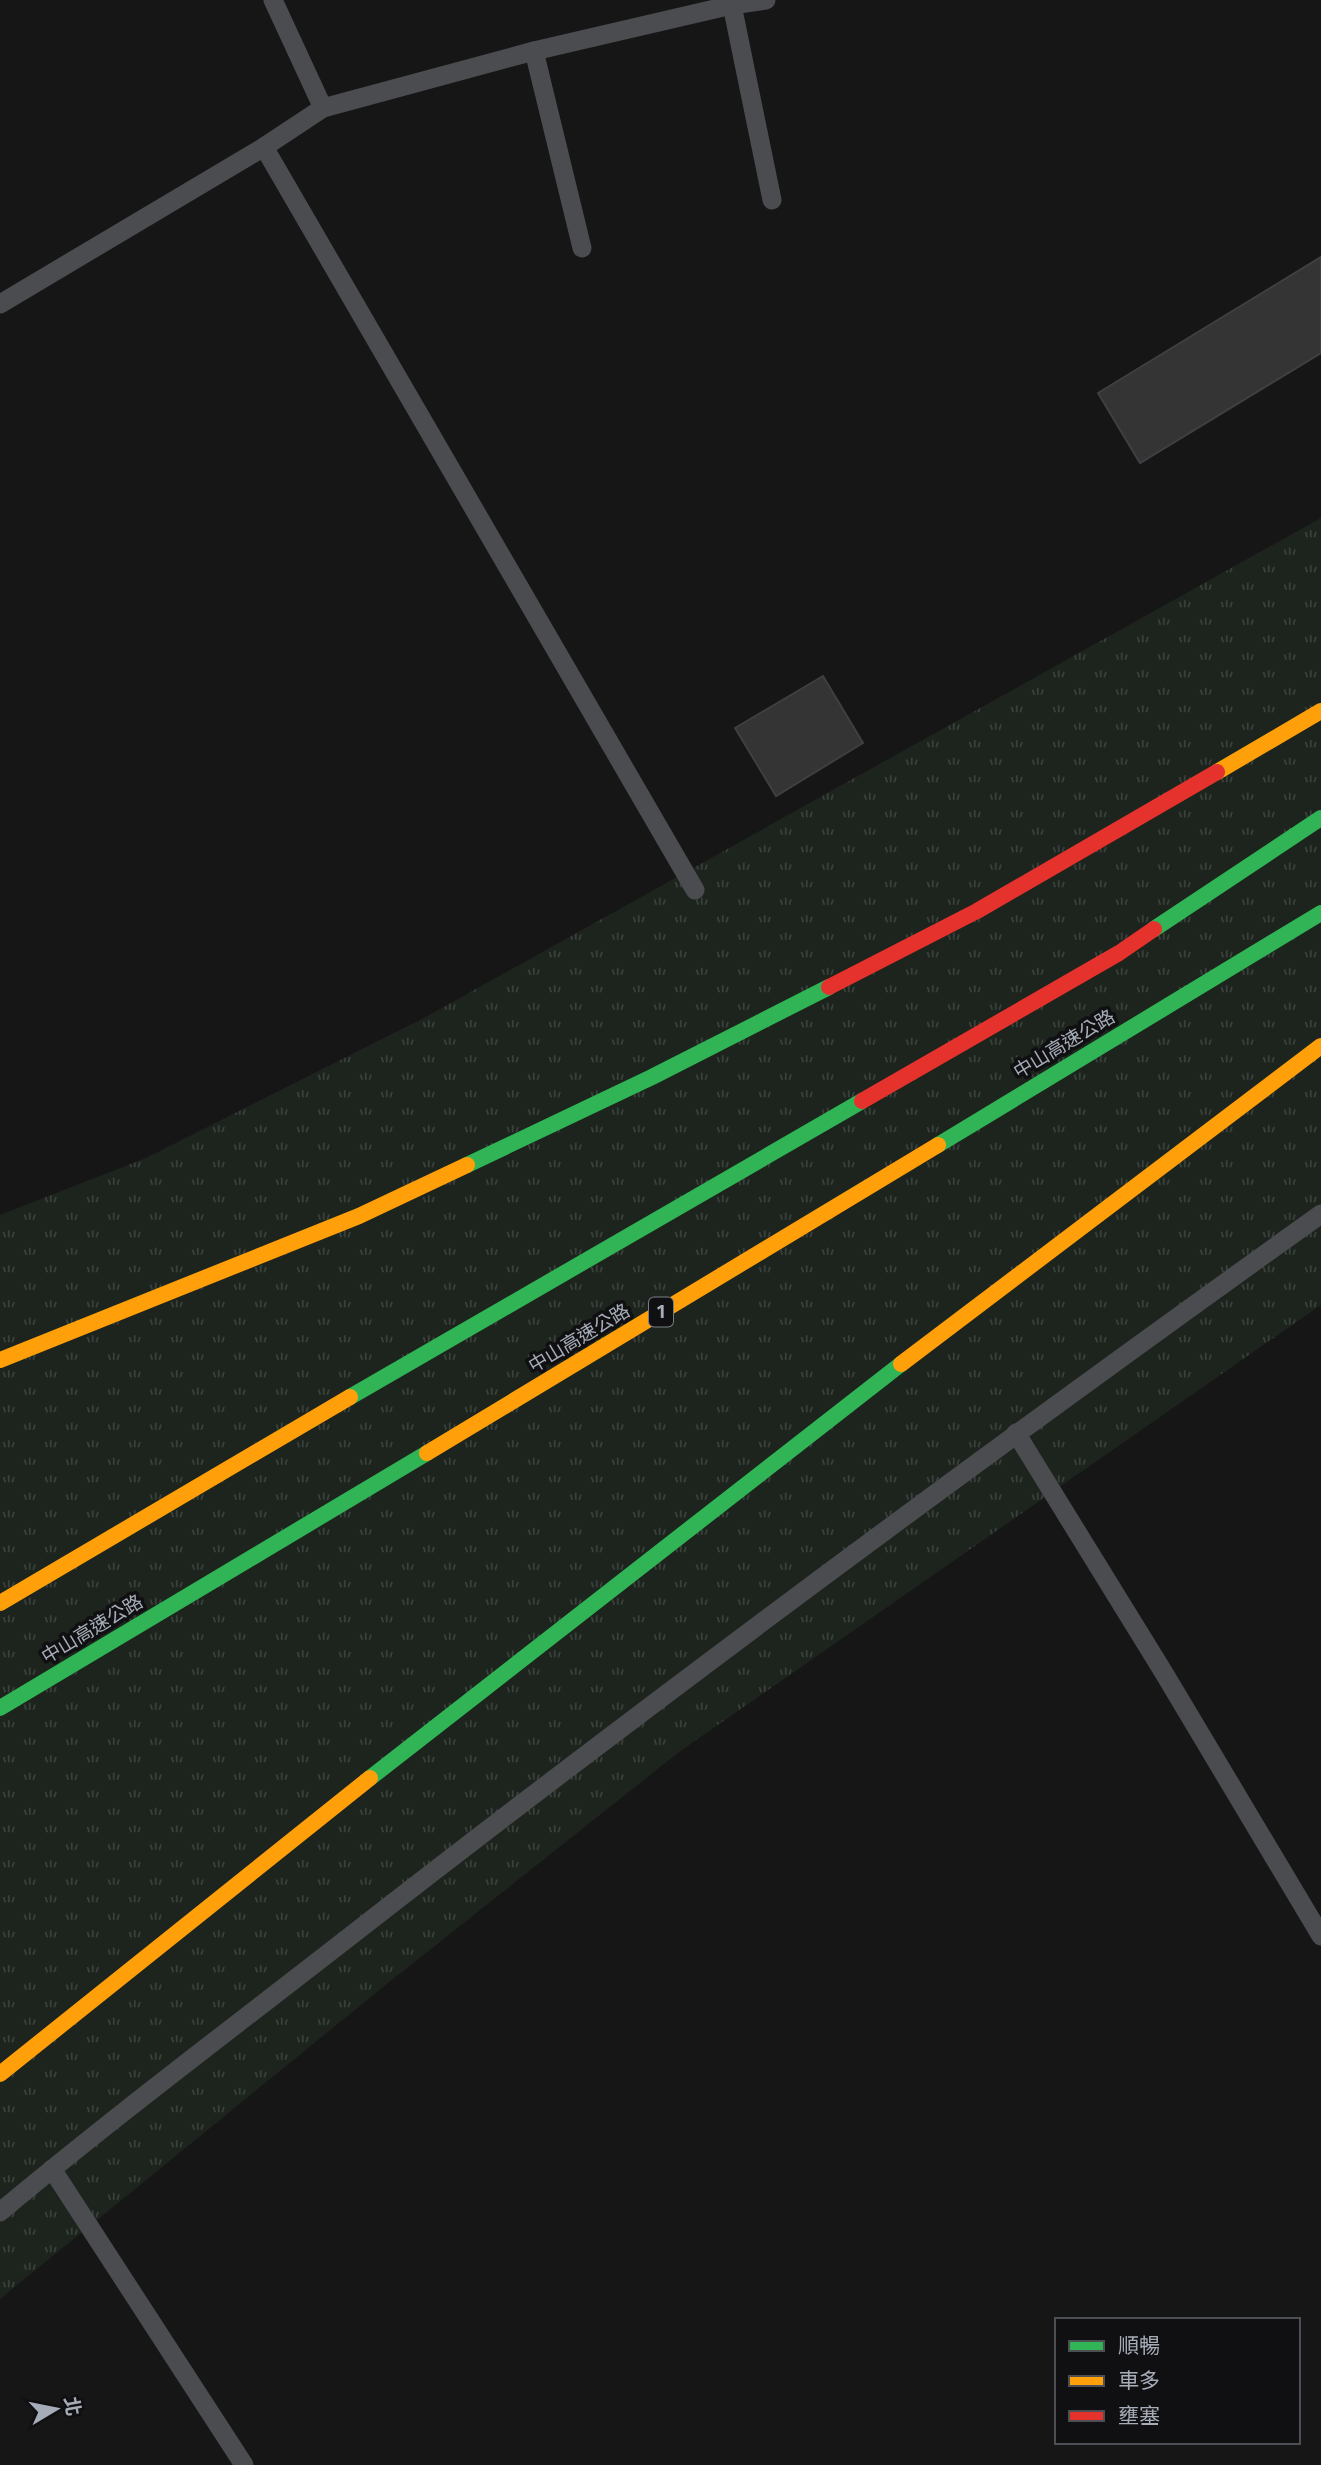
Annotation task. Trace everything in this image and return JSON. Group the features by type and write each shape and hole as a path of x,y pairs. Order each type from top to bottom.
{"highway":[{"path":"0,1360 359,1216 652,1077 977,911 1321,711"},
{"path":"0,1603 541,1284 1119,953 1321,818"},
{"name":"中山高速公路","path":"0,1708 558,1375 1321,913"},
{"path":"0,2074 650,1557 1018,1273 1321,1046"}],"lane":[{"path":"274,0 323,108"},
{"path":"0,304 264,147 323,108 534,51 732,5 766,0"},
{"path":"732,5 772,200"},
{"path":"534,51 582,248"},
{"path":"264,147 695,890"},
{"path":"0,2212 554,1777 1016,1433 1321,1214"},
{"path":"1016,1433 1164,1673 1321,1936"},
{"path":"52,2169 244,2465"}],"green space":[{"path":"1321,518 1321,1305 679,1752 383,1987 0,2299 0,1215 146,1158 424,1018"}],"building":[{"path":"1321,257 1321,353 1140,463 1098,393"},
{"path":"823,676 863,743 776,796 735,728"}],"traffic: fast":[{"path":"1154,929 1321,818"},
{"path":"938,1145 1321,913"},
{"path":"467,1165 652,1077 829,987"},
{"path":"350,1397 862,1101"},
{"path":"370,1778 901,1364"},
{"path":"0,1708 427,1453"}],"traffic: slow":[{"path":"1217,772 1321,711"},
{"path":"901,1364 1321,1046"},
{"path":"427,1453 938,1145"},
{"path":"0,1360 359,1216 467,1165"},
{"path":"0,1603 350,1397"},
{"path":"0,2074 370,1778"}],"traffic: jam":[{"path":"829,987 977,911 1217,772"},
{"path":"862,1101 1119,953 1154,929"}]}
